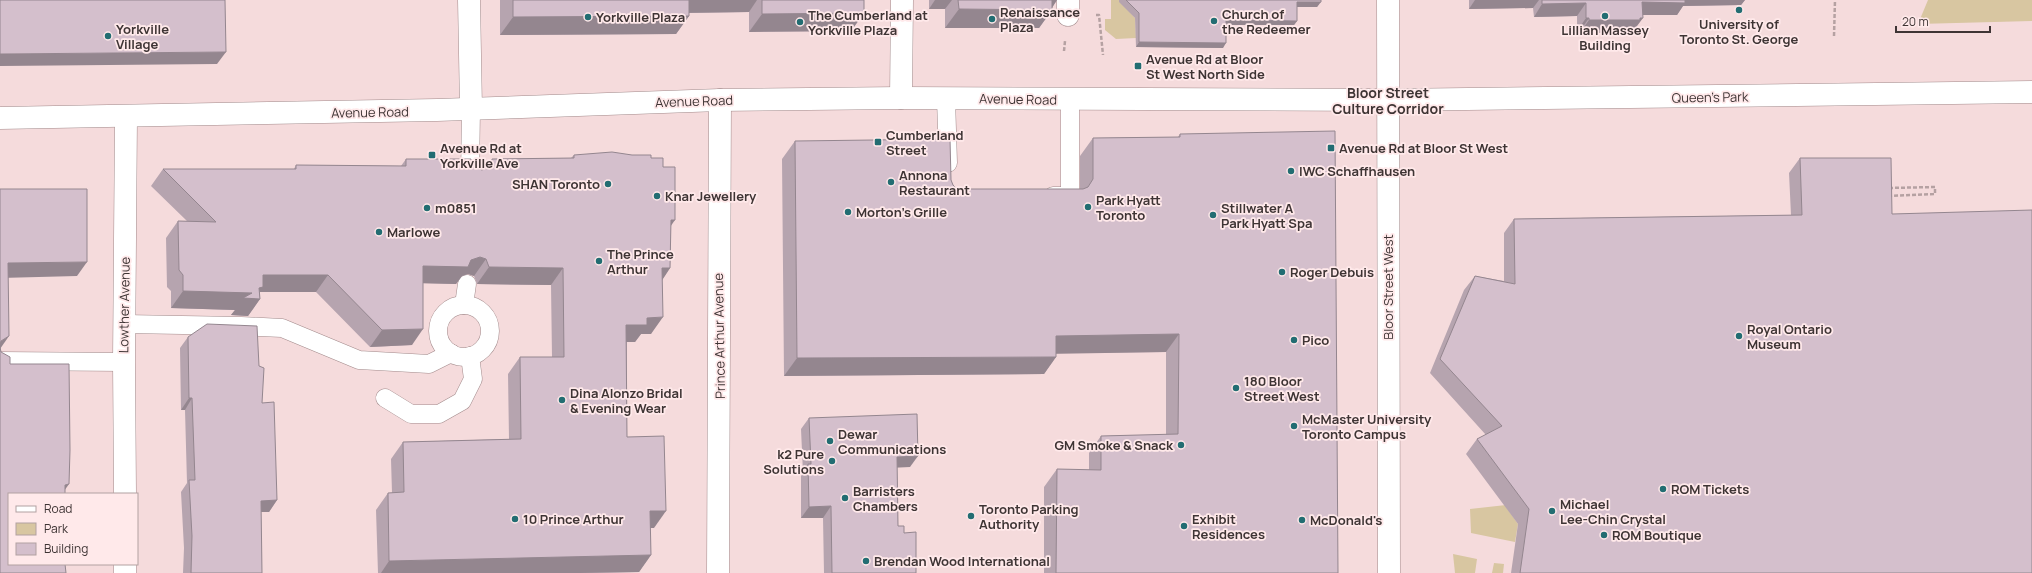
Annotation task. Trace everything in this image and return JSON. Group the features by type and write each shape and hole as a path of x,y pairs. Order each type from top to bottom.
{"main road":[{"path":"469,0 471,108"},
{"path":"901,98 902,0"},
{"name":"Bloor Street West","path":"1388,0 1389,573"},
{"name":"Queen's Park","path":"1388,100 2032,92"},
{"name":"Avenue Road","path":"0,118 126,117 437,110 720,100 946,98 1388,100"},
{"name":"Prince Arthur Avenue","path":"718,573 720,100"},
{"name":"Lowther Avenue","path":"125,493 124,324 126,117"}],"lane":[{"path":"946,98 949,183"},
{"path":"1032,196 1070,196 1070,99"},
{"path":"470,176 471,108"},
{"path":"464,305 467,284"},
{"path":"464,305 480,310 489,323 490,332 485,347 478,353 470,356 451,353 441,341 439,324 448,310 464,305"},
{"path":"124,324 282,328 360,360 429,364 451,353"},
{"path":"385,398 411,414 439,414 462,401 473,379 470,356"},
{"path":"0,361 124,362"}],"path":[{"path":"1834,36 1835,0"},
{"path":"1100,15 1103,55"},
{"path":"1886,188 1935,187 1935,194 1888,196"}],"green space":[{"path":"1111,0 1119,0 1135,18 1136,38 1116,39 1105,30 1105,19 1111,19"},
{"path":"1928,0 2032,0 2032,21 1918,24"},
{"path":"1506,505 1518,524 1515,542 1471,533 1470,509"},
{"path":"1453,554 1477,559 1475,573 1455,573"},
{"path":"1494,563 1504,564 1503,573 1492,573"}],"building":[{"name":"Yorkville Village","path":"0,0 225,0 226,52 0,54"},
{"path":"513,0 689,0 689,16 513,17"},
{"path":"762,0 864,0 864,13 762,14"},
{"path":"958,0 1052,0 1052,10 959,9"},
{"name":"Church of the Redeemer","path":"1126,0 1321,0 1321,2 1297,2 1297,21 1226,20 1226,43 1139,42 1139,13"},
{"path":"1542,0 1685,0 1685,3 1642,2 1643,18 1640,18 1640,20 1589,20 1589,18 1586,18 1586,3 1542,4"},
{"path":"1335,131 1338,573 1056,573 1057,469 1101,470 1101,436 1178,434 1179,334 1056,336 1056,357 797,358 795,141 950,139 951,180 957,189 1083,189 1088,187 1093,179 1093,138 1180,137 1180,134"},
{"path":"612,152 632,155 651,155 651,158 663,158 663,167 675,167 675,220 671,220 670,268 662,268 663,317 647,318 647,325 626,325 627,437 664,436 666,511 650,511 651,555 389,561 388,493 404,492 403,442 521,439 520,357 564,357 563,268 489,267 486,259 480,257 471,260 468,267 423,266 423,329 382,330 328,275 263,275 263,287 259,288 260,299 243,298 252,293 183,291 183,275 179,270 178,221 216,222 163,169 296,169 296,165 406,166 406,159 471,159 476,168 482,170 491,165 492,159 574,158 574,155"},
{"name":"Royal Ontario Museum","path":"1800,158 1891,158 1892,214 2032,210 2032,573 1520,573 1529,509 1477,439 1502,426 1440,359 1475,276 1515,284 1514,219 1802,215"},
{"path":"0,189 87,189 87,262 8,263 9,336 1,341 0,345"},
{"path":"207,324 257,326 259,366 264,368 262,403 274,402 277,500 261,501 262,573 191,573 192,536 189,480 195,480 192,398 189,398 188,337"},
{"path":"0,347 1,352 10,357 10,364 69,364 70,450 69,484 65,485 65,493 8,493 8,565 65,565 66,573 0,573"},
{"path":"917,414 918,456 897,457 898,526 904,526 904,533 916,532 916,573 832,573 831,506 809,507 808,464 811,464 809,418"}],"place":[{"name":"University of Toronto St. George","path":"1739,10"},
{"name":"Lillian Massey Building","path":"1605,16"},
{"name":"Yorkville Plaza","path":"588,17"},
{"name":"Renaissance Plaza","path":"992,19"},
{"name":"Church of the Redeemer","path":"1214,21"},
{"name":"The Cumberland at Yorkville Plaza","path":"800,22"},
{"name":"Yorkville Village","path":"108,36"},
{"name":"Avenue Rd at Bloor St West North Side","path":"1138,66"},
{"name":"Cumberland Street","path":"878,142"},
{"name":"Avenue Rd at Bloor St West","path":"1331,148"},
{"name":"Avenue Rd at Yorkville Ave","path":"432,155"},
{"name":"IWC Schaffhausen","path":"1291,171"},
{"name":"Annona Restaurant","path":"891,182"},
{"name":"SHAN Toronto","path":"608,184"},
{"name":"Knar Jewellery","path":"657,196"},
{"name":"Park Hyatt Toronto","path":"1088,207"},
{"name":"m0851","path":"427,208"},
{"name":"Morton's Grille","path":"848,212"},
{"name":"Stillwater A Park Hyatt Spa","path":"1213,215"},
{"name":"Marlowe","path":"379,232"},
{"name":"The Prince Arthur","path":"599,261"},
{"name":"Roger Debuis","path":"1282,272"},
{"name":"Royal Ontario Museum","path":"1739,336"},
{"name":"Pico","path":"1294,340"},
{"name":"180 Bloor Street West","path":"1236,388"},
{"name":"Dina Alonzo Bridal & Evening Wear","path":"562,400"},
{"name":"McMaster University Toronto Campus","path":"1294,426"},
{"name":"Dewar Communications","path":"830,441"},
{"name":"GM Smoke & Snack","path":"1181,445"},
{"name":"k2 Pure Solutions","path":"832,461"},
{"name":"ROM Tickets","path":"1663,489"},
{"name":"Barristers Chambers","path":"845,498"},
{"name":"Michael Lee-Chin Crystal","path":"1552,511"},
{"name":"Toronto Parking Authority","path":"971,516"},
{"name":"10 Prince Arthur","path":"515,519"},
{"name":"McDonald's","path":"1302,520"},
{"name":"Exhibit Residences","path":"1184,526"},
{"name":"ROM Boutique","path":"1604,535"},
{"name":"Brendan Wood International","path":"866,561"}],"district":[{"name":"Bloor Street Culture Corridor","path":"1388,100"}]}
